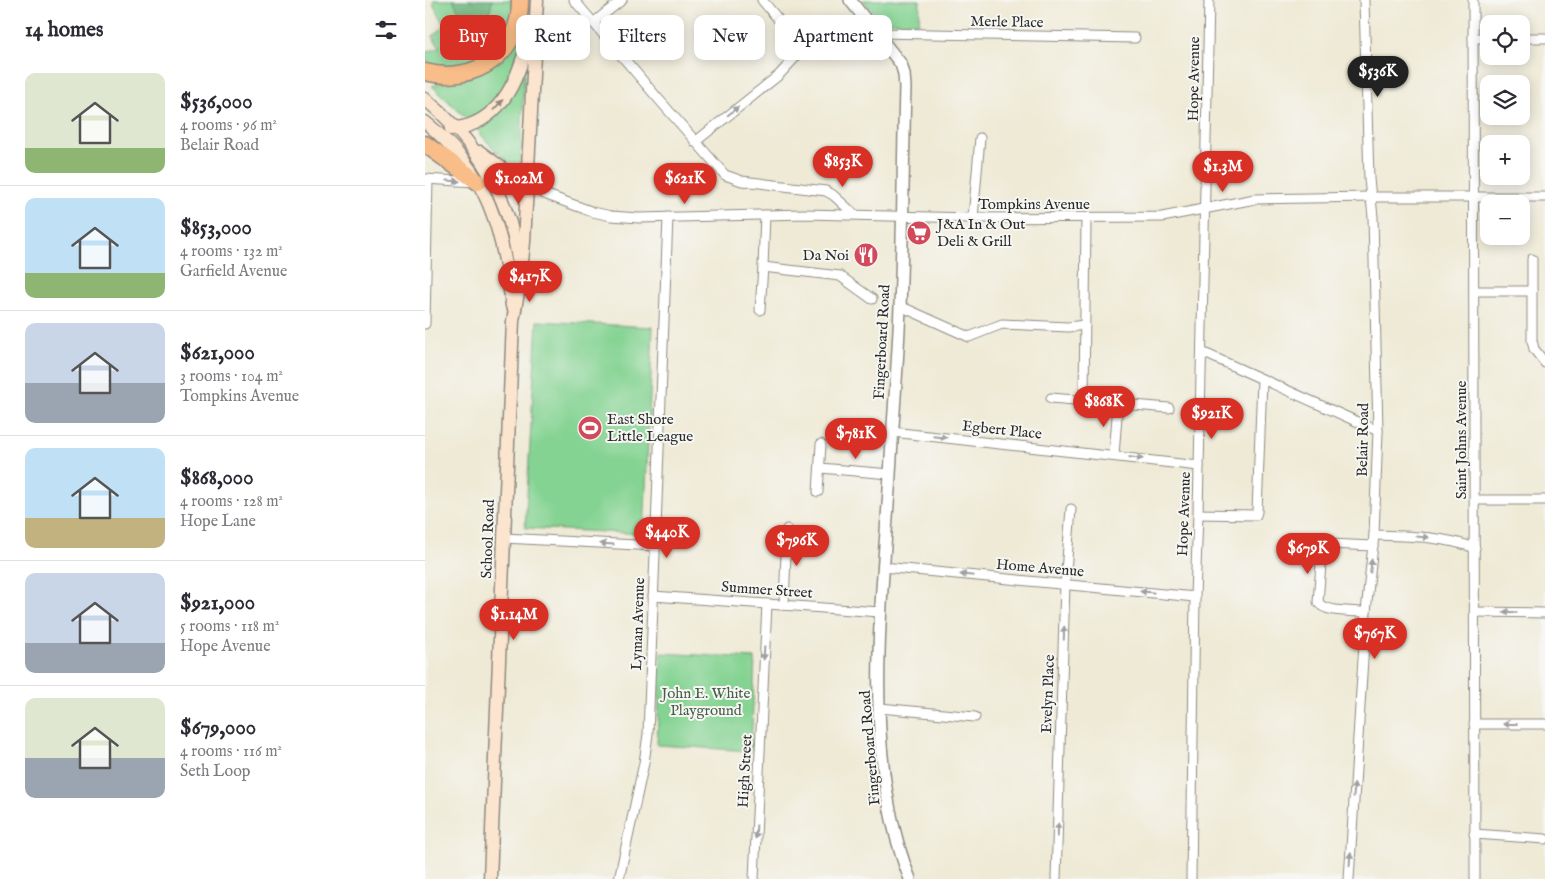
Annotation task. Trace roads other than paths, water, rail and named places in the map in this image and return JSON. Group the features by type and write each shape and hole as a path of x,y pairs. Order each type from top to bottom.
{"highway":[{"path":"425,72 442,75 462,74 471,72 491,62 499,55 511,38 519,18 520,0"},
{"path":"425,144 478,182"}],"main road":[{"path":"436,131 471,125 495,109 506,96 518,72 537,6"},
{"path":"520,281 524,242 537,6"},
{"path":"425,99 457,128 486,167 504,204 515,244 520,281"},
{"name":"School Road","path":"425,122 458,152 478,182 493,214 502,241 507,267 513,321"},
{"path":"472,146 526,186"},
{"name":"School Road","path":"490,879 513,321 520,281"}],"street":[{"path":"574,0 725,175 733,179 826,191 833,194 854,214"},
{"path":"593,23 622,0"},
{"path":"695,142 779,75 803,49 762,0"},
{"name":"Fingerboard Road","path":"850,0 863,15"},
{"name":"Hope Avenue","path":"1191,879 1195,597 1209,0"},
{"name":"Belair Road","path":"1349,879 1366,612 1374,535 1378,432 1375,280 1368,169 1363,0"},
{"name":"Saint Johns Avenue","path":"1473,0 1475,879"},
{"name":"Merle Place","path":"892,33 1135,38"},
{"path":"1473,38 1480,38"},
{"path":"1530,38 1545,38"},
{"name":"Fingerboard Road","path":"892,52 901,64 904,74 900,306 880,612 880,708 888,803 901,857 910,879"},
{"path":"973,218 980,138"},
{"path":"425,324 427,179 478,182"},
{"name":"Tompkins Avenue","path":"526,186 572,205 601,214 630,218 657,217 668,219 704,216 854,214 1087,219 1162,217 1255,199 1545,197"},
{"path":"760,310 765,215"},
{"name":"Lyman Avenue","path":"619,879 645,754 668,219"},
{"path":"1084,401 1087,219"},
{"path":"1532,259 1532,340 1534,349 1545,363"},
{"path":"763,267 840,276 872,299"},
{"path":"1474,290 1532,292"},
{"path":"900,306 969,337 1002,324 1068,327 1085,325"},
{"path":"1202,352 1378,432"},
{"path":"1198,514 1256,516 1262,380"},
{"path":"1051,398 1169,408"},
{"path":"1114,455 1118,404"},
{"name":"Egbert Place","path":"891,432 1114,455 1199,466"},
{"path":"818,492 821,444"},
{"path":"820,468 890,474"},
{"path":"1475,500 1545,500"},
{"name":"Evelyn Place","path":"1056,879 1065,584 1071,509"},
{"path":"784,605 787,529"},
{"path":"1374,535 1434,538 1475,548"},
{"path":"505,538 655,546"},
{"path":"1366,612 1327,609 1319,605 1317,602 1322,552 1330,544 1373,546"},
{"name":"Home Avenue","path":"883,567 1195,597"},
{"name":"Summer Street","path":"653,596 880,612"},
{"name":"High Street","path":"754,879 767,604"},
{"path":"1475,612 1545,613"},
{"path":"880,708 975,717"},
{"path":"1474,724 1545,724"},
{"path":"1474,834 1545,839"}],"place":[{"name":"J&A In & Out Deli & Grill","path":"919,233"},
{"name":"Da Noi","path":"866,255"},
{"name":"East Shore Little League","path":"590,428"}],"park label":[{"name":"John E. White Playground","path":"706,702"}]}
